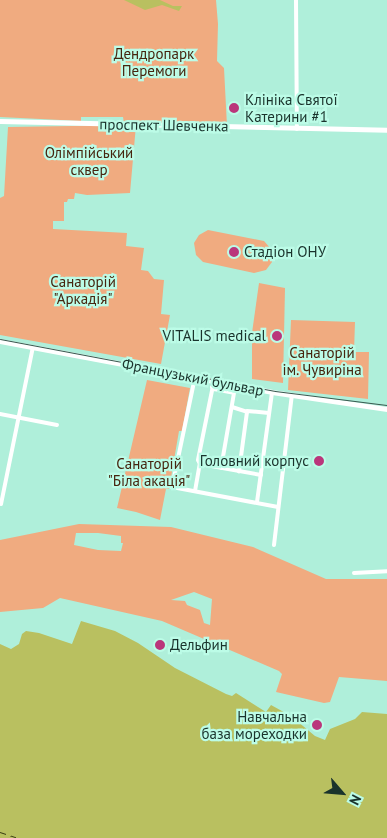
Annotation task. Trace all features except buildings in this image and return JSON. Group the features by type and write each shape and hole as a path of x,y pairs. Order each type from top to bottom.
{"main road":[{"name":"проспект Шевченка","path":"0,121 387,130"}],"street":[{"path":"296,0 297,129"},
{"name":"Французький бульвар","path":"0,341 272,392 387,409"},
{"path":"1,504 33,347"},
{"path":"195,377 172,487 278,507"},
{"path":"195,491 200,464 198,460 214,381"},
{"path":"212,387 234,393 222,468"},
{"path":"257,502 272,392"},
{"path":"274,545 292,395"},
{"path":"232,407 247,411 269,413"},
{"path":"239,471 247,411"},
{"path":"0,414 57,425"},
{"path":"200,464 261,475"},
{"path":"354,573 387,571"}],"green space":[{"name":"Дендропарк Перемоги","path":"0,0 216,0 218,24 217,61 224,68 227,126 124,123 123,117 81,117 81,121 0,117"},
{"name":"Санаторій \"Аркадія\"","path":"136,125 130,193 87,195 75,193 74,199 68,199 67,202 64,202 64,221 53,221 53,229 127,233 126,246 144,248 141,270 148,271 154,279 164,280 161,314 170,315 161,364 0,335 0,198 4,196 8,127"},
{"name":"Стадіон ОНУ","path":"208,230 264,241 271,249 272,262 266,270 254,273 203,262 196,255 194,243 199,235"},
{"path":"259,283 285,288 283,383 252,379 252,333"},
{"name":"Санаторій ім. Чувиріна","path":"291,320 355,322 354,352 369,352 368,399 288,390"},
{"name":"Санаторій \"Біла акація\"","path":"147,380 190,388 182,431 179,431 169,489 166,489 160,520 117,508"},
{"path":"79,524 171,527 253,547 326,579 387,579 387,681 339,677 330,702 324,703 276,692 282,674 279,671 162,621 60,598 43,608 0,612 0,540","holes":["76,533 121,536 121,543 123,543 121,551 98,550 74,545","194,592 212,599 210,625 204,623 200,610 187,605 185,601 171,600"]}],"shaded area":[{"path":"124,0 160,0 173,6 182,6 179,11 162,5 145,10"},
{"path":"81,621 115,631 138,643 175,668 226,694 232,696 236,693 266,712 271,705 291,716 315,736 325,740 330,729 355,719 362,712 387,714 387,838 0,838 0,644 11,649 19,644 22,634 26,631 39,633 72,644"}],"ferry route":[{"path":"0,832 18,838"}],"tram line":[{"path":"0,339 275,391 387,405"}],"place":[{"name":"Клініка Святої Катерини #1","path":"234,108"},
{"name":"Стадіон ОНУ","path":"234,252"},
{"name":"VITALIS medical","path":"277,336"},
{"name":"Головний корпус","path":"319,461"},
{"name":"Дельфин","path":"160,645"},
{"name":"Навчальна база мореходки","path":"317,725"}],"park label":[{"name":"Олімпійський сквер","path":"89,160"}]}
